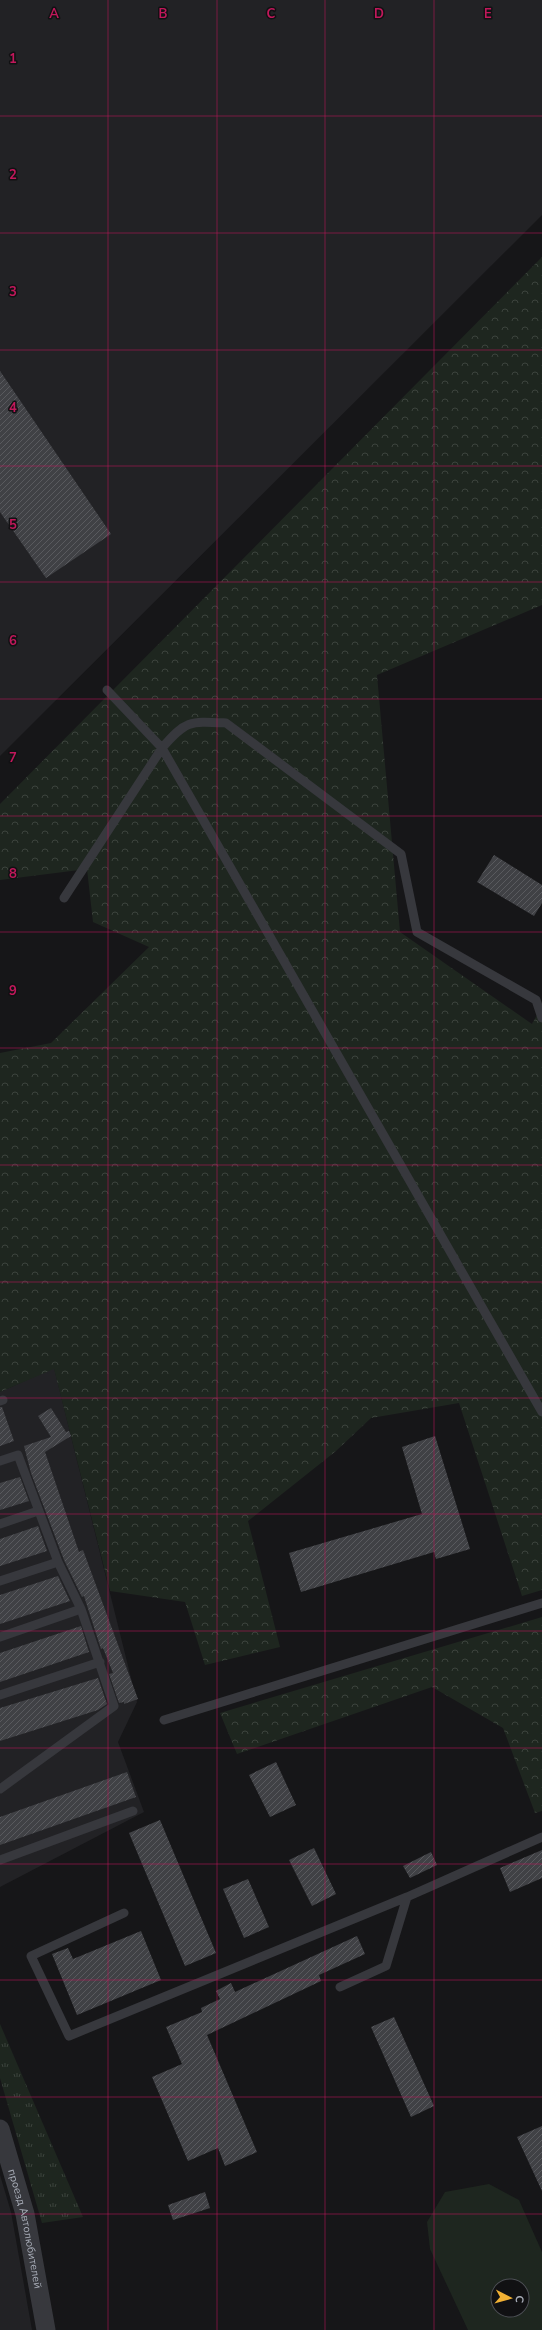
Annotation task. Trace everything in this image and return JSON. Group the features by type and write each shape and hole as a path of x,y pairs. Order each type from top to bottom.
{"street":[{"name":"проезд Автолюбителей","path":"0,2129 25,2214 46,2330"}],"lane":[{"path":"107,690 162,748 542,1412"},
{"path":"64,898 162,748 178,729 195,721 226,723 401,854 417,932 536,1000 542,1018"},
{"path":"0,1461 18,1455 58,1562 81,1609 114,1706 0,1789"},
{"path":"0,1524 38,1511"},
{"path":"0,1581 58,1562"},
{"path":"164,1720 542,1602"},
{"path":"0,1637 81,1609"},
{"path":"0,1695 100,1662"},
{"path":"0,1860 133,1811"},
{"path":"124,1913 31,1956 69,2036 407,1896 542,1837"},
{"path":"340,1987 386,1966 407,1896"}],"shaded area":[{"path":"0,0 542,0 542,215 0,756"},
{"path":"54,1368 137,1702 118,1742 144,1812 0,1887 0,1392"},
{"path":"0,2175 11,2212 32,2330 0,2330"}],"green space":[{"path":"542,257 542,605 377,675 400,932 532,1024 542,1006 542,1590 522,1596 459,1403 371,1418 336,1451 248,1521 280,1647 205,1665 185,1602 110,1591 54,1369 0,1392 0,1053 51,1043 149,947 93,922 87,869 0,880 0,804"},
{"path":"542,1617 542,1811 535,1813 503,1728 432,1687 237,1754 220,1713"},
{"path":"0,2024 83,2217 42,2223 0,2078"},
{"path":"489,2184 519,2200 542,2252 542,2330 468,2330 430,2249 427,2222 445,2192"}],"building":[{"path":"0,371 111,534 46,578 0,512"},
{"path":"494,855 542,885 542,903 534,916 477,882"},
{"path":"0,1407 2,1407 14,1441 0,1446"},
{"path":"51,1408 66,1432 69,1431 71,1436 45,1452 79,1552 83,1550 138,1699 124,1704 124,1702 119,1703 109,1674 113,1673 103,1648 101,1649 84,1596 82,1597 64,1560 31,1473 24,1446 51,1437 38,1416"},
{"path":"435,1436 470,1549 436,1559 434,1552 301,1592 289,1553 422,1514 402,1447"},
{"path":"20,1477 29,1501 0,1510 0,1483"},
{"path":"38,1526 47,1551 0,1566 0,1539"},
{"path":"58,1576 70,1601 0,1624 0,1595"},
{"path":"81,1626 89,1652 0,1682 0,1653"},
{"path":"98,1678 107,1704 98,1710 0,1741 0,1708"},
{"path":"276,1762 296,1805 270,1817 249,1775"},
{"path":"127,1772 136,1797 0,1845 0,1817"},
{"path":"160,1820 216,1953 185,1966 129,1833"},
{"path":"314,1848 336,1894 312,1906 289,1860"},
{"path":"542,1850 542,1878 510,1892 500,1868"},
{"path":"431,1852 437,1865 410,1878 403,1866"},
{"path":"248,1879 269,1927 244,1938 223,1889"},
{"path":"141,1931 161,1980 77,2015 52,1954 68,1948 73,1959"},
{"path":"357,1936 365,1954 319,1975 321,1981 207,2035 257,2152 225,2166 218,2148 188,2161 152,2077 182,2064 166,2027 202,2012 201,2008 220,1999 216,1991 231,1983 235,1992"},
{"path":"394,2017 434,2106 411,2117 371,2027"},
{"path":"542,2126 542,2191 517,2137"},
{"path":"205,2192 210,2208 173,2220 168,2205"}]}
